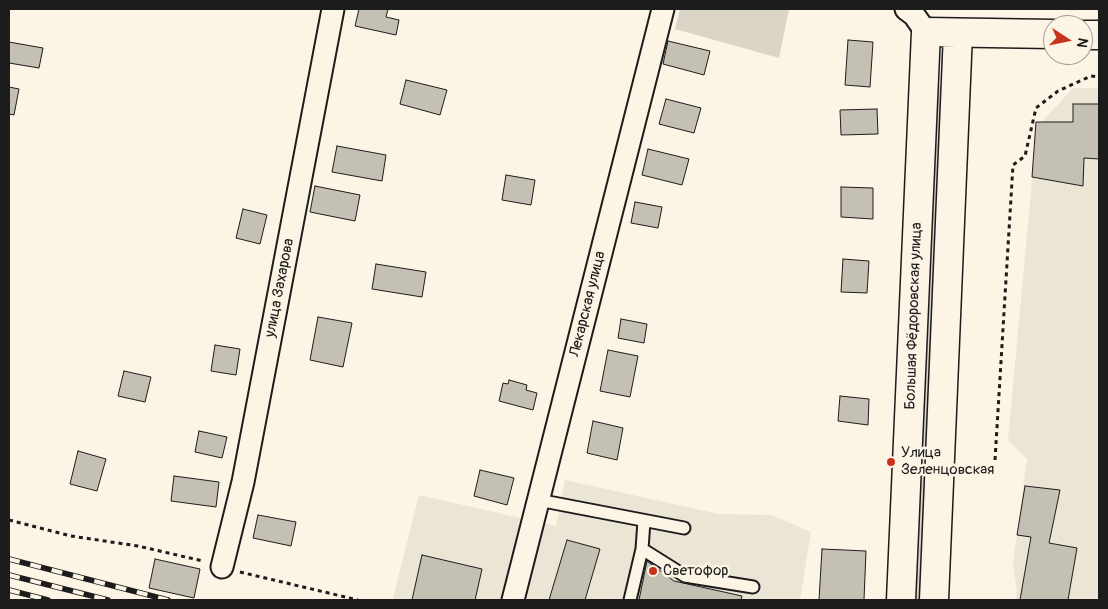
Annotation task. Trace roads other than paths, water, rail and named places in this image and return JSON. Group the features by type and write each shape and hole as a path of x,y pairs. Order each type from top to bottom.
{"main road":[{"path":"926,32 1043,34"},
{"name":"Большая Фёдоровская улица","path":"902,600 926,32"},
{"name":"Большая Фёдоровская улица","path":"934,600 958,33"}],"street":[{"name":"улица Захарова","path":"222,567 243,482 333,9"},
{"name":"Лекарская улица","path":"513,600 663,9"},
{"path":"906,9 914,15 926,32"}],"lane":[{"path":"538,500 684,528"},
{"path":"630,600 642,549 644,521"},
{"path":"642,549 685,576 754,586"}],"railway":[{"path":"9,559 168,600"},
{"path":"9,575 108,600"},
{"path":"9,590 48,600"}],"place":[{"name":"Улица Зеленцовская","path":"891,462"},
{"name":"Светофор","path":"653,571"}]}
